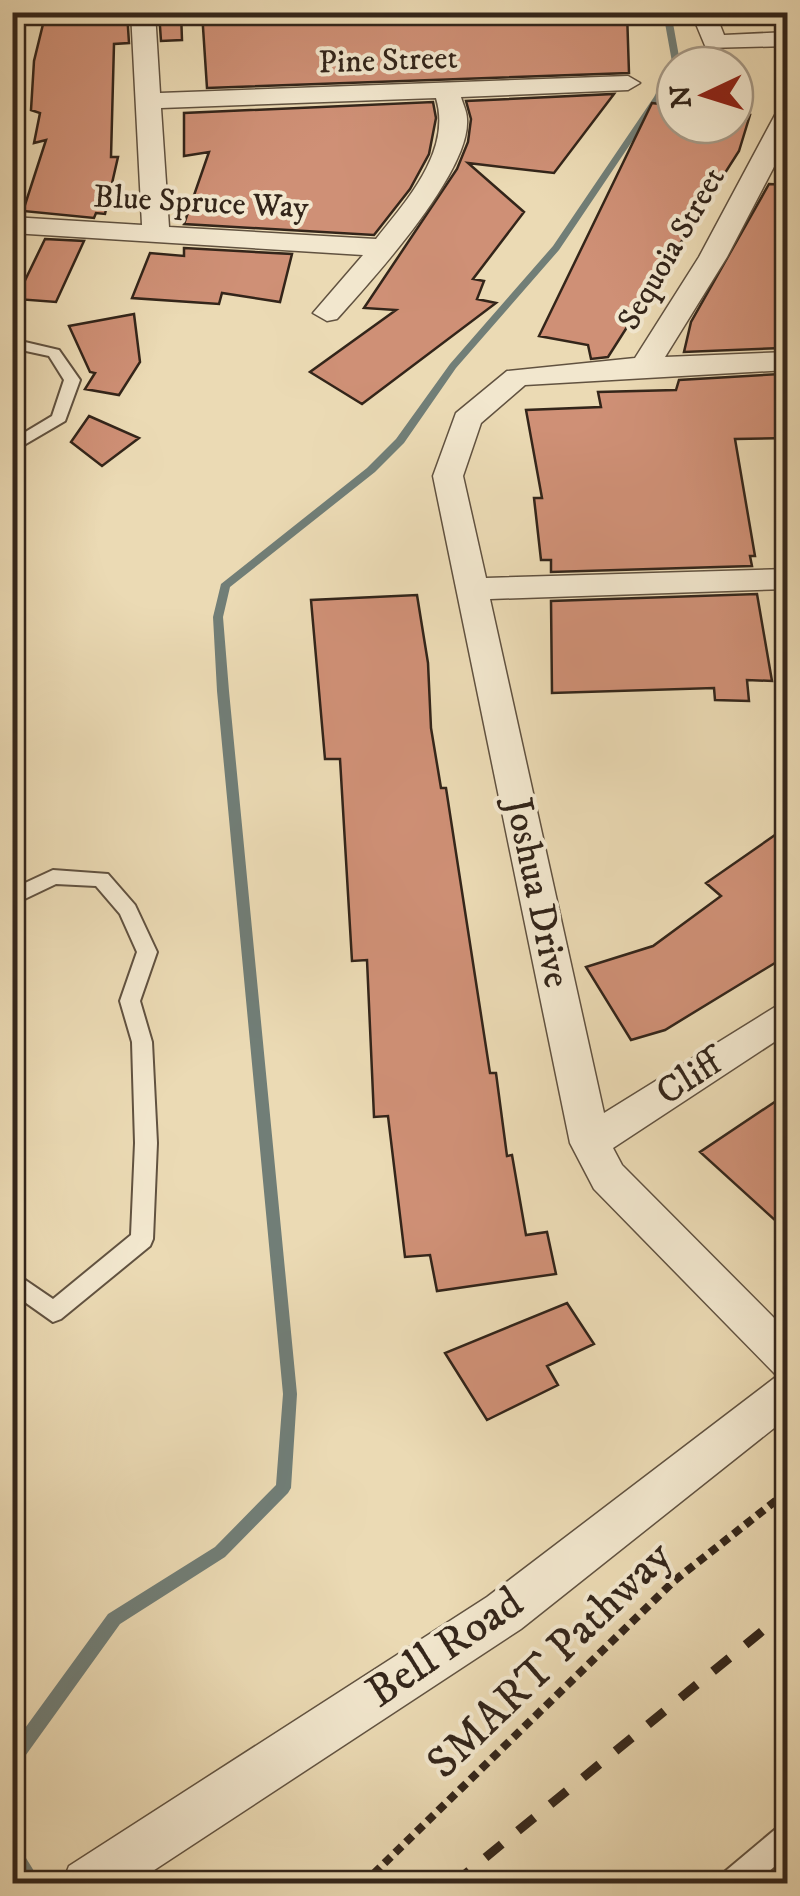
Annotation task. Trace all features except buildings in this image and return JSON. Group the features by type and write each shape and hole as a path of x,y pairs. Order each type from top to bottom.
{"street":[{"path":"144,12 156,237"},
{"path":"703,12 715,43 788,40"},
{"name":"Pine Street","path":"151,101 628,83"},
{"path":"328,313 385,248 439,166 455,123 447,92"},
{"name":"Sequoia Street","path":"645,366 713,257 788,115"},
{"name":"Blue Spruce Way","path":"12,225 156,237 385,248"},
{"path":"645,366 788,361"},
{"name":"Joshua Drive","path":"645,366 517,377 467,419 448,476 590,1143 608,1177 788,1360"},
{"path":"472,589 788,579"},
{"name":"Cliff","path":"590,1143 788,1013"},
{"name":"Bell Road","path":"87,1884 504,1612 788,1390"}],"lane":[{"path":"12,343 54,353 72,380 59,418 12,448"},
{"path":"12,898 53,877 102,878 128,910 147,952 130,1001 142,1042 146,1142 142,1239 53,1312 12,1280"},
{"path":"732,1884 788,1837"}],"path":[{"name":"SMART Pathway","path":"363,1884 674,1581 788,1491"}],"waterway":[{"path":"12,1760 114,1619 220,1552 283,1488 290,1394 223,691 218,617 225,586 371,470 400,441 453,366 556,248 658,97 676,62 667,12"},
{"path":"12,1851 34,1884"}],"railway":[{"path":"453,1884 788,1610"}]}
